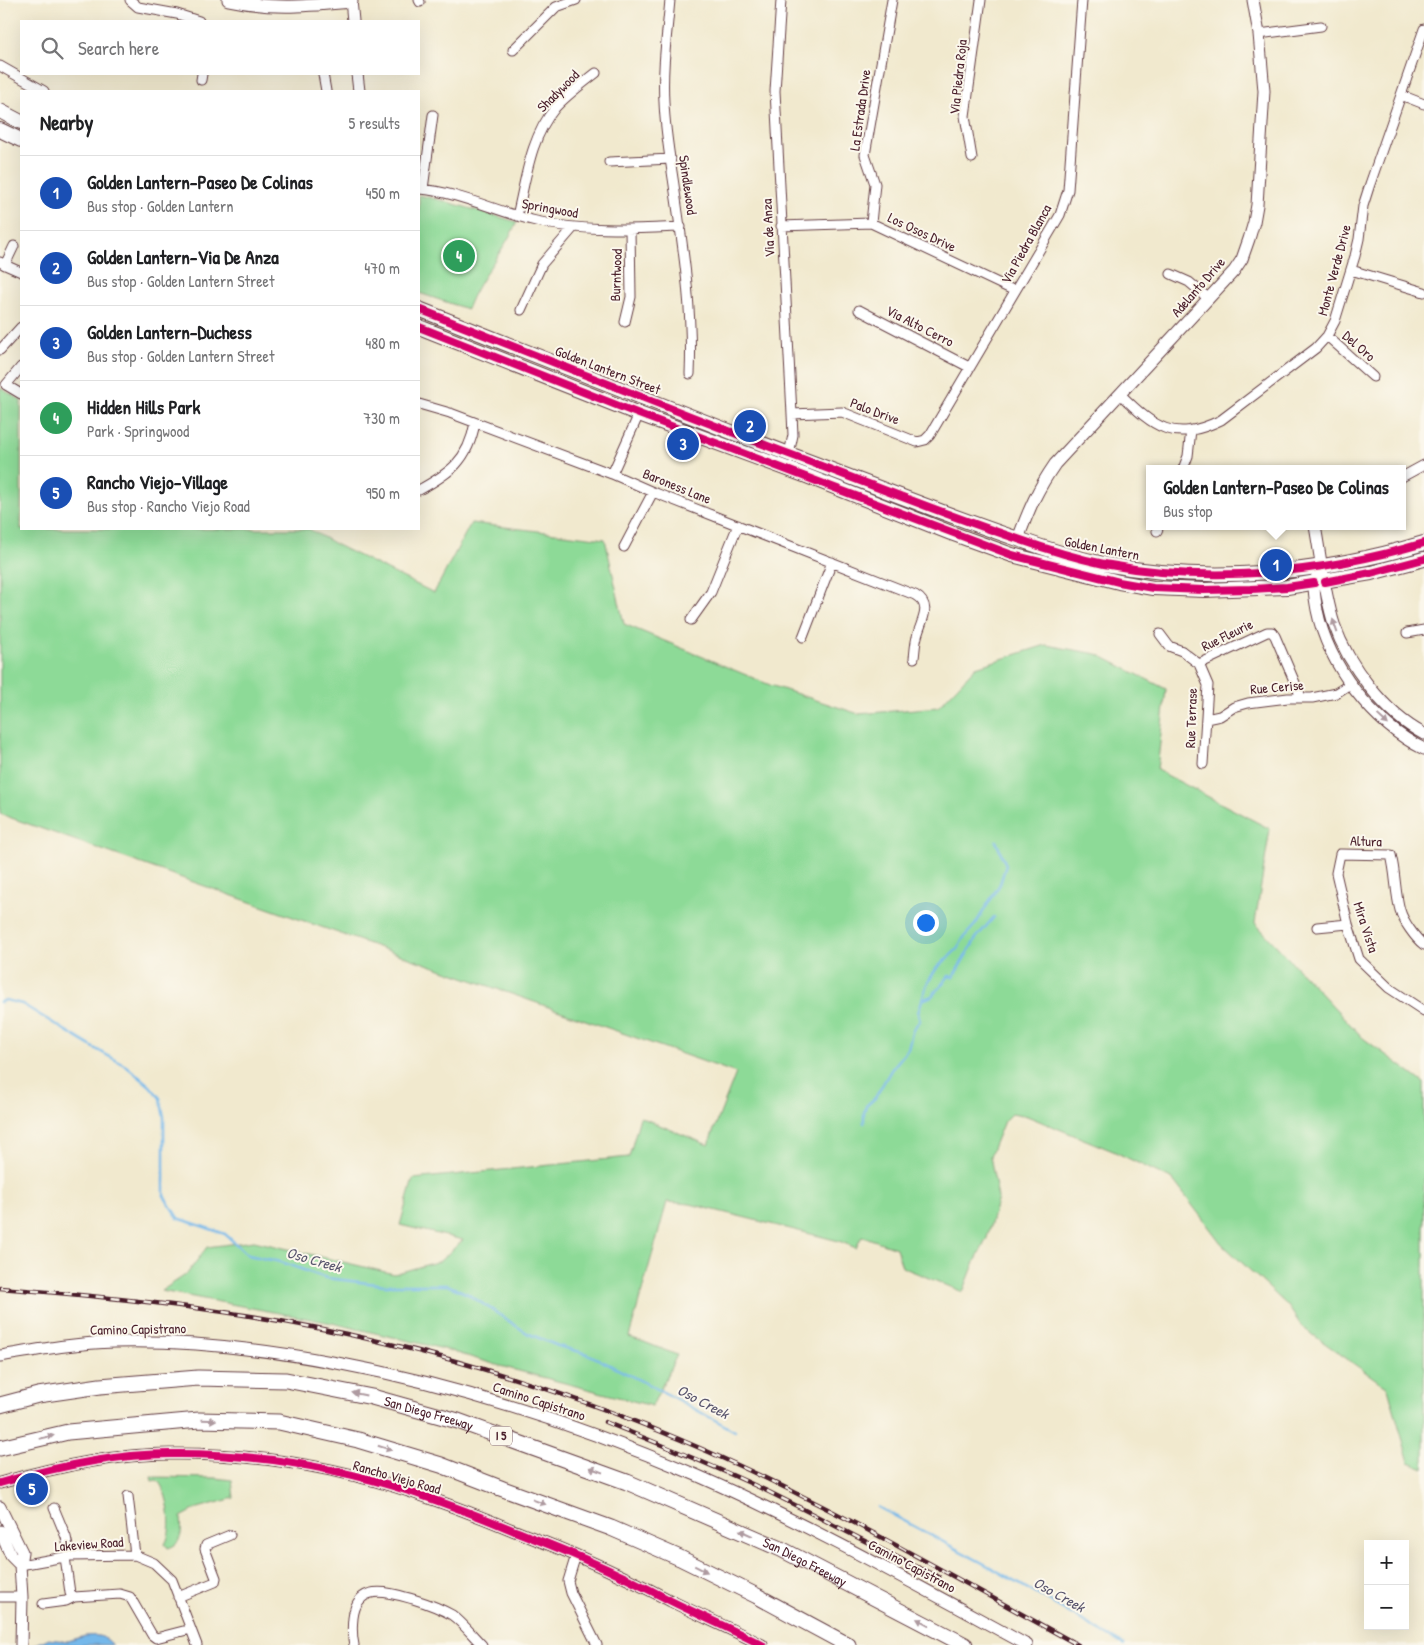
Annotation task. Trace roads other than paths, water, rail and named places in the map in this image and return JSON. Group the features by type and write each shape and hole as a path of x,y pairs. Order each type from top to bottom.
{"highway":[{"name":"San Diego Freeway","path":"0,1405 38,1395 100,1386 198,1378 286,1380 372,1396 458,1421 627,1482 781,1549 966,1645"},
{"path":"0,1448 68,1432 199,1420 279,1422 358,1440 441,1465 611,1528 680,1558 757,1596 848,1645"},
{"path":"818,1629 832,1645"}],"main road":[{"path":"0,111 20,123"},
{"path":"0,124 20,124"},
{"path":"0,130 20,140"},
{"name":"Golden Lantern Street","path":"420,309 532,355 789,454"},
{"path":"420,328 770,463 774,458 781,458 789,454 803,467 804,475"},
{"path":"622,389 625,399 633,405 639,414"},
{"path":"639,414 646,408 652,409 661,404"},
{"name":"Golden Lantern","path":"789,454 948,515 1048,550 1105,564 1177,573 1252,573 1321,567 1376,556 1424,543"},
{"name":"Golden Lantern","path":"770,463 1012,555 1119,582 1153,588 1178,590 1287,587 1371,573 1424,559"},
{"path":"951,533 959,531 970,533 1010,546 1018,539 1027,553 1070,567 1077,572"}],"street":[{"path":"228,0 263,6 287,7 312,7 352,1 353,20"},
{"path":"513,50 554,3 576,0"},
{"name":"Spindlewood","path":"670,0 665,59 664,102 690,314 690,374"},
{"name":"Via de Anza","path":"781,0 775,90 793,435 789,454"},
{"name":"La Estrada Drive","path":"871,223 876,184 865,155 892,0"},
{"name":"Via Piedra Roja","path":"972,158 965,116 981,0"},
{"name":"Via Piedra Blanca","path":"917,442 925,440 930,435 969,366 1060,215 1068,190 1082,0"},
{"name":"Adelanto Drive","path":"1018,539 1030,506 1041,484 1055,464 1209,299 1234,271 1242,258 1254,222 1264,91 1259,34 1253,0"},
{"path":"134,2 196,20"},
{"path":"1259,34 1321,26"},
{"name":"Monte Verde Drive","path":"1120,394 1142,416 1158,426 1175,431 1207,427 1221,420 1316,348 1327,336 1335,321 1351,270 1359,239 1363,206 1424,29"},
{"path":"0,66 42,90"},
{"name":"Shadywood","path":"517,216 539,132 556,108 596,73"},
{"path":"323,75 326,90"},
{"path":"357,75 358,90"},
{"path":"1401,95 1424,104"},
{"path":"421,189 433,115"},
{"path":"609,162 671,159"},
{"name":"Springwood","path":"421,189 458,196 538,222 574,227 630,229 680,227"},
{"name":"Los Osos Drive","path":"781,226 871,223 1015,291"},
{"path":"521,310 542,264 574,227"},
{"name":"Burntwood","path":"625,322 631,297 630,229"},
{"path":"14,246 2,263 20,272"},
{"path":"1351,270 1424,292"},
{"path":"1171,274 1189,282 1209,299"},
{"name":"Via Alto Cerro","path":"859,310 969,366"},
{"path":"0,350 20,328"},
{"name":"Del Oro","path":"1327,336 1373,376"},
{"path":"20,368 6,385 20,393"},
{"name":"Baroness Lane","path":"420,404 450,413 612,474 653,492 900,588 923,600 926,608 916,638 914,658"},
{"name":"Palo Drive","path":"792,414 842,412 917,442"},
{"path":"612,474 639,414"},
{"path":"420,489 445,476 457,463 472,438 475,423"},
{"path":"1185,465 1188,456 1191,430"},
{"path":"1406,475 1424,465"},
{"path":"624,546 653,492"},
{"path":"691,620 712,592 738,525"},
{"path":"1316,530 1321,567 1319,622 1336,662 1350,684 1374,712 1400,736 1424,749"},
{"path":"803,637 832,562"},
{"path":"1319,582 1341,642 1362,676 1395,714 1424,734"},
{"path":"1407,633 1424,630"},
{"name":"Rue Fleurie","path":"1199,664 1266,632 1272,632 1301,697"},
{"path":"1160,634 1169,646 1182,651 1199,664"},
{"name":"Rue Terrase","path":"1199,664 1208,686 1203,764"},
{"path":"1350,684 1362,676"},
{"name":"Rue Cerise","path":"1206,719 1220,716 1234,707 1248,703 1301,697 1312,698 1336,693 1350,684"},
{"name":"Altura","path":"1340,854 1391,855 1395,869 1400,911 1416,939 1424,946"},
{"name":"Mira Vista","path":"1340,854 1336,873 1348,924 1359,958 1389,988 1424,1011"},
{"path":"1317,927 1348,924"},
{"name":"Camino Capistrano","path":"0,1356 112,1342 180,1342 232,1346 349,1365 422,1381 473,1395 548,1419 657,1459 697,1476 871,1560 1027,1645"},
{"name":"Rancho Viejo Road","path":"0,1483 33,1474 134,1455 238,1456 325,1470 367,1479 415,1493 576,1555 762,1645"},
{"path":"128,1496 135,1555"},
{"path":"0,1507 22,1552 20,1565 22,1596 21,1645"},
{"path":"54,1508 66,1537 70,1593 74,1597"},
{"path":"0,1531 11,1556 20,1565"},
{"path":"178,1598 215,1582 216,1578 205,1548 206,1545 230,1535"},
{"name":"Lakeview Road","path":"20,1565 68,1557 135,1555 154,1563 172,1580 197,1645"},
{"path":"576,1555 568,1582 571,1593 597,1645"},
{"path":"354,1645 352,1626 354,1611 359,1600 373,1592 384,1592 419,1601 453,1616 482,1645"},
{"path":"43,1604 66,1601 74,1597 127,1595 152,1635 156,1638 191,1629"},
{"path":"0,1597 22,1596"}],"water":[{"path":"85,1636 100,1636 107,1639 113,1645 34,1645 47,1639 68,1641"}],"waterway":[{"path":"864,1123 866,1106 875,1098 891,1070 908,1049 913,1029 920,1021 918,1013 927,984 936,969 957,949 975,925 1000,884 1006,865 996,841"},
{"path":"922,1000 932,996 949,976 953,977 977,937 994,917"},
{"name":"Oso Creek","path":"0,1002 5,1000 22,1004 126,1066 150,1086 160,1098 164,1117 164,1196 178,1218 225,1234 248,1255 281,1262 326,1278 385,1285 447,1285 468,1294 527,1333 558,1346 588,1354 735,1431"},
{"name":"Oso Creek","path":"878,1507 992,1568 1124,1645"}],"railway":[{"path":"0,1288 140,1301 224,1312 333,1331 441,1357 548,1390 652,1428 761,1476 921,1558 1078,1645"},
{"path":"605,1422 749,1482 939,1577"}],"place":[{"name":"Hidden Hills Park","path":"459,256"},
{"name":"Golden Lantern-Via De Anza","path":"750,426"},
{"name":"Golden Lantern-Duchess","path":"683,444"},
{"name":"Golden Lantern-Paseo De Colinas","path":"1276,565"},
{"name":"Rancho Viejo-Village","path":"32,1489"}]}
